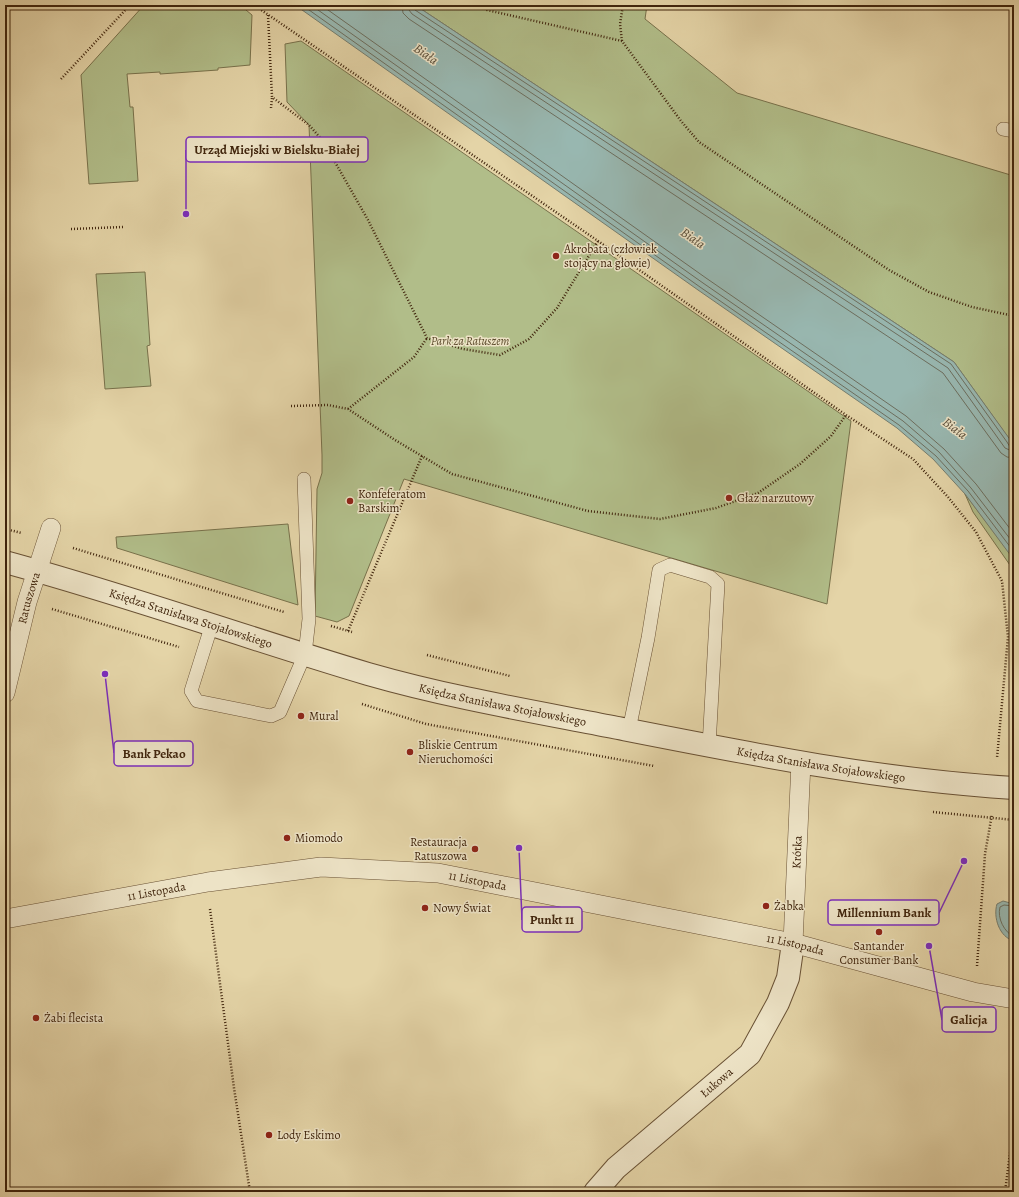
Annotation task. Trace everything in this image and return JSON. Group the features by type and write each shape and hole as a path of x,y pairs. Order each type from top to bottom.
{"street":[{"name":"Ratuszowa","path":"5,693 27,602 49,534"},
{"name":"Księdza Stanisława Stojałowskiego","path":"5,562 212,624 371,674 474,699 709,746 801,762 880,774 1014,788"},
{"name":"Krótka","path":"793,943 801,762"},
{"name":"11 Listopada","path":"5,919 208,882 321,867 438,873 793,943 973,992 1014,999"},
{"name":"Łukowa","path":"595,1192 616,1168 750,1054 778,1003 788,978 793,943"}],"lane":[{"path":"212,624 191,691 197,701 271,716 280,712 305,654 308,619 304,479"},
{"path":"629,730 648,638 659,570 670,565 710,577 718,584 709,746"}],"path":[{"path":"60,79 130,5"},
{"path":"254,5 598,241 846,415 913,459 948,496 976,532 1002,581 1008,637 997,758"},
{"path":"479,5 487,10 622,41"},
{"path":"623,5 620,24 622,41 681,121 699,142 895,274 929,292 965,304 1014,316"},
{"path":"268,14 272,97 271,108"},
{"path":"272,97 309,125 323,140 368,220 426,338 463,348 500,354 529,339 556,308 598,241"},
{"path":"71,229 123,227"},
{"path":"348,409 414,357 426,338"},
{"path":"291,406 328,405 348,409 452,474 588,511 660,519 716,508 758,493 800,464 831,436 846,415"},
{"path":"348,631 422,456"},
{"path":"5,529 49,534 308,619"},
{"path":"973,992 977,970 988,831"},
{"path":"208,882 209,908 250,1192"},
{"path":"1005,1192 1014,1122"}],"green space":[{"path":"144,5 240,5 252,15 250,65 218,68 218,70 160,74 160,72 127,74 130,107 133,107 138,181 89,184 81,75"},
{"path":"415,5 647,5 645,19 737,93 1014,176 1014,438 1010,440 954,362"},
{"name":"Park za Ratuszem","path":"301,41 851,421 827,604 404,479 349,616 337,622 315,616 317,489 322,473 322,455 309,125 287,102 285,44"},
{"path":"145,272 150,345 147,346 151,386 105,389 96,274"},
{"path":"965,494 1012,556 1014,560 1014,575 1012,568 973,512"},
{"path":"288,524 298,605 117,548 116,537"}],"water":[{"name":"Biała","path":"295,5 415,5 954,362 1014,445 1014,560 965,494 933,459 897,428 698,290"},
{"path":"1003,901 1014,904 1014,941 1004,935 998,926 996,915 997,904"}],"place":[{"name":"Urząd Miejski w Bielsku-Białej","path":"186,214"},
{"name":"Akrobata (człowiek stojący na głowie)","path":"556,256"},
{"name":"Głaz narzutowy","path":"729,498"},
{"name":"Konfeferatom Barskim","path":"350,501"},
{"name":"Bank Pekao","path":"105,674"},
{"name":"Mural","path":"301,716"},
{"name":"Bliskie Centrum Nieruchomości","path":"410,752"},
{"name":"Miomodo","path":"287,838"},
{"name":"Punkt 11","path":"519,848"},
{"name":"Restauracja Ratuszowa","path":"475,849"},
{"name":"Millennium Bank","path":"964,861"},
{"name":"Żabka","path":"766,906"},
{"name":"Nowy Świat","path":"425,908"},
{"name":"Santander Consumer Bank","path":"879,932"},
{"name":"Galicja","path":"929,946"},
{"name":"Żabi flecista","path":"36,1018"},
{"name":"Lody Eskimo","path":"269,1135"}]}
